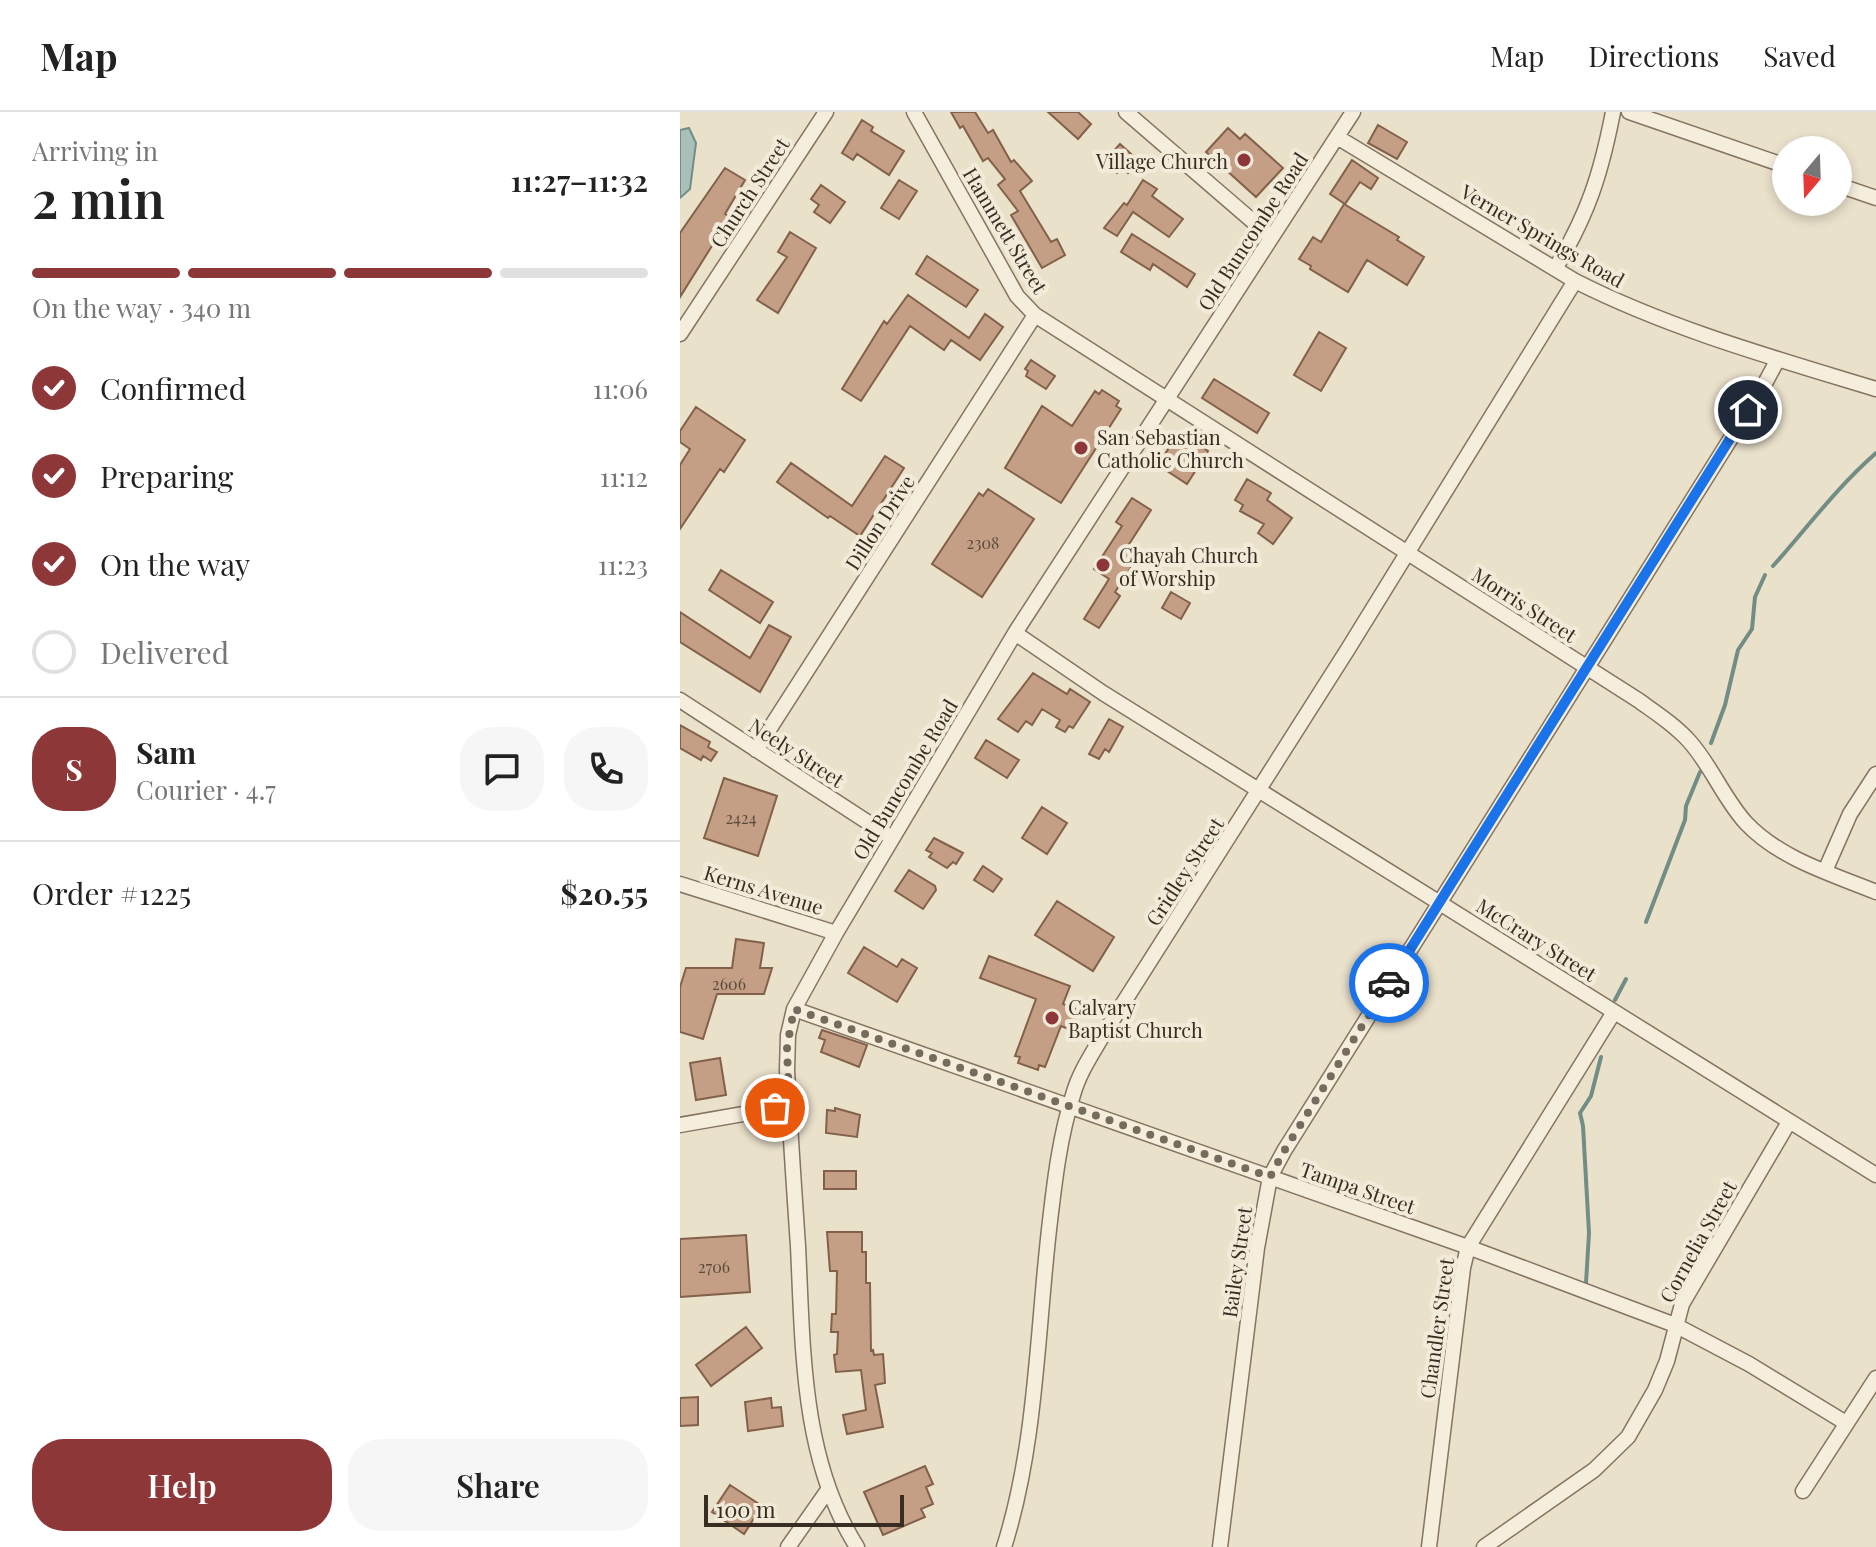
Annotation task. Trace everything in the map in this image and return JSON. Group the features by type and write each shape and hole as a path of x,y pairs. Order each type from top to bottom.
{"street":[{"name":"Church Street","path":"680,334 826,112"},
{"name":"Hammett Street","path":"914,112 1017,296 1035,315 1167,398"},
{"path":"1126,112 1271,237"},
{"name":"Old Buncombe Road","path":"857,1547 828,1490 816,1447 808,1385 789,1106 787,1047 794,1009 1015,633 1353,112"},
{"path":"1555,269 1578,231 1593,197 1613,112"},
{"path":"1629,112 1772,161"},
{"name":"Verner Springs Road","path":"1337,137 1575,281 1649,315 1876,389"},
{"path":"1852,190 1876,198"},
{"name":"Gridley Street","path":"1004,1547 1025,1452 1056,1175 1070,1106 1082,1071 1575,281"},
{"name":"Dillon Drive","path":"756,750 1035,315"},
{"name":"Bailey Street","path":"1220,1547 1257,1248 1270,1177 1778,359"},
{"name":"Morris Street","path":"1167,398 1638,700 1681,734 1700,755 1734,808 1755,832 1790,856 1876,892"},
{"name":"McCrary Street","path":"1015,633 1103,693 1876,1175"},
{"name":"Neely Street","path":"680,700 892,838"},
{"path":"1825,871 1850,814 1876,774"},
{"name":"Kerns Avenue","path":"680,884 836,933"},
{"name":"Tampa Street","path":"794,1009 1468,1247 1675,1325 1749,1364 1846,1423"},
{"name":"Chandler Street","path":"1429,1547 1468,1247 1614,1012"},
{"path":"680,1125 789,1106"},
{"name":"Cornelia Street","path":"1484,1547 1594,1470 1628,1437 1655,1390 1691,1286 1789,1122"},
{"path":"1803,1491 1876,1378"},
{"path":"788,1547 828,1490"}],"water":[{"path":"689,128 696,143 690,189 680,198 680,130"}],"building":[{"path":"951,112 975,112 988,133 993,130 1011,162 1014,160 1032,181 1020,191 1051,242 1057,239 1065,255 1042,268 1011,215 1018,211 998,185 1005,179 988,158 983,161"},
{"path":"1048,112 1078,112 1091,124 1078,139"},
{"path":"862,120 873,127 871,131 904,151 889,175 857,154 853,160 842,153"},
{"path":"1378,125 1407,142 1397,159 1368,143"},
{"name":"Village Church","path":"1228,128 1240,139 1245,134 1283,168 1256,197 1206,152"},
{"path":"1120,144 1139,161 1128,173 1122,168 1117,173 1104,162"},
{"path":"1352,160 1378,178 1371,189 1360,182 1345,204 1330,194"},
{"path":"725,168 745,180 725,214 730,217 680,297 680,233"},
{"path":"899,180 917,191 899,219 881,208"},
{"path":"1143,180 1157,189 1152,196 1183,219 1169,237 1133,212 1117,236 1104,228 1124,203 1127,205"},
{"path":"821,185 845,202 830,223 814,212 819,205 811,199"},
{"path":"1344,204 1399,237 1397,240 1424,257 1407,285 1367,260 1348,292 1299,259 1313,237 1321,242"},
{"path":"790,232 816,248 778,313 757,300 787,257 778,252"},
{"path":"1132,234 1195,274 1187,287 1153,264 1150,270 1121,252"},
{"path":"927,256 978,290 966,307 916,274"},
{"path":"908,295 969,338 985,314 1003,327 980,360 951,340 944,350 910,326 861,401 842,389 884,321 887,324"},
{"path":"1319,332 1346,348 1321,391 1294,375"},
{"path":"1031,360 1055,376 1046,389 1026,376 1028,371 1025,369"},
{"path":"1214,379 1269,413 1257,433 1202,398"},
{"name":"San Sebastian Catholic Church","path":"1102,390 1119,401 1116,406 1121,409 1061,503 1005,468 1042,406 1072,426 1095,391 1099,394"},
{"path":"696,407 745,440 724,472 720,469 680,529 680,465 690,449 680,442 680,431"},
{"path":"1179,432 1208,451 1187,484 1158,465"},
{"path":"885,456 904,468 860,536 777,482 791,463 852,506"},
{"path":"1247,479 1271,493 1267,500 1292,518 1273,544 1258,533 1264,524 1240,511 1243,505 1235,500"},
{"path":"988,489 1034,519 982,597 932,564 979,493 983,496"},
{"path":"1132,498 1151,510 1126,549 1138,557 1115,592 1120,596 1099,628 1084,619 1109,579 1094,569 1122,526 1116,522"},
{"path":"721,570 773,602 760,623 709,590"},
{"path":"1171,592 1190,603 1181,619 1162,608"},
{"path":"680,612 750,658 769,625 791,637 760,692 680,642"},
{"path":"1033,673 1067,694 1070,689 1090,702 1073,728 1069,726 1065,732 1056,727 1060,720 1042,709 1032,725 1026,721 1018,732 998,719"},
{"path":"1109,719 1123,727 1109,752 1105,749 1099,759 1089,754"},
{"path":"680,725 710,742 708,747 717,752 711,761 703,756 701,760 680,748"},
{"path":"986,740 1019,760 1007,778 975,758"},
{"path":"724,778 777,796 758,856 704,838"},
{"path":"1042,807 1067,823 1047,854 1022,838"},
{"path":"934,838 963,853 956,864 953,862 947,868 929,857 932,853 926,850"},
{"path":"983,866 1002,879 993,892 974,880"},
{"path":"909,870 935,886 936,890 923,909 895,891"},
{"path":"1057,901 1114,937 1093,971 1035,935"},
{"path":"736,939 764,943 760,968 772,968 764,994 717,994 703,1039 680,1032 680,987 686,968 732,968"},
{"path":"864,947 897,967 902,959 917,968 897,1002 848,973"},
{"name":"Calvary Baptist Church","path":"989,956 1070,986 1063,1004 1079,1010 1071,1030 1061,1026 1045,1067 1039,1065 1038,1070 1018,1063 1020,1057 1015,1056 1036,999 980,978"},
{"path":"822,1030 867,1045 859,1067 821,1052 825,1040 819,1038"},
{"path":"720,1058 726,1095 696,1100 690,1063"},
{"path":"835,1108 860,1115 857,1137 826,1133 827,1110 835,1111"},
{"path":"824,1171 856,1171 856,1189 824,1189"},
{"path":"827,1232 862,1232 862,1252 866,1252 866,1283 870,1283 871,1351 874,1355 883,1354 885,1383 875,1385 883,1427 847,1434 843,1415 866,1410 861,1370 836,1372 834,1355 837,1354 838,1332 831,1332 832,1314 836,1314 837,1271 830,1271"},
{"path":"746,1235 750,1292 680,1297 680,1239"},
{"path":"746,1327 762,1348 711,1386 696,1365"},
{"path":"698,1397 698,1425 680,1426 680,1398"},
{"path":"771,1398 772,1408 781,1407 783,1426 748,1431 745,1402"},
{"path":"925,1466 933,1484 926,1487 933,1504 921,1509 925,1517 883,1535 864,1492"},
{"path":"730,1485 762,1506 744,1534 712,1512"}],"waterway":[{"path":"1773,566 1835,494 1876,453"},
{"path":"1711,743 1725,705 1738,650 1752,629 1755,597 1765,575"},
{"path":"1646,922 1700,772"},
{"path":"1615,1000 1626,979"},
{"path":"1586,1283 1589,1233 1580,1113 1591,1096 1601,1057"}],"way so far":[{"path":"775,1108 789,1106 787,1047 794,1009 1270,1177 1389,983"}],"place":[{"name":"Village Church","path":"1244,160"},
{"name":"San Sebastian Catholic Church","path":"1081,448"},
{"name":"Chayah Church of Worship","path":"1103,565"},
{"name":"Calvary Baptist Church","path":"1052,1018"}],"route":[{"path":"1389,983 1748,410"}]}
